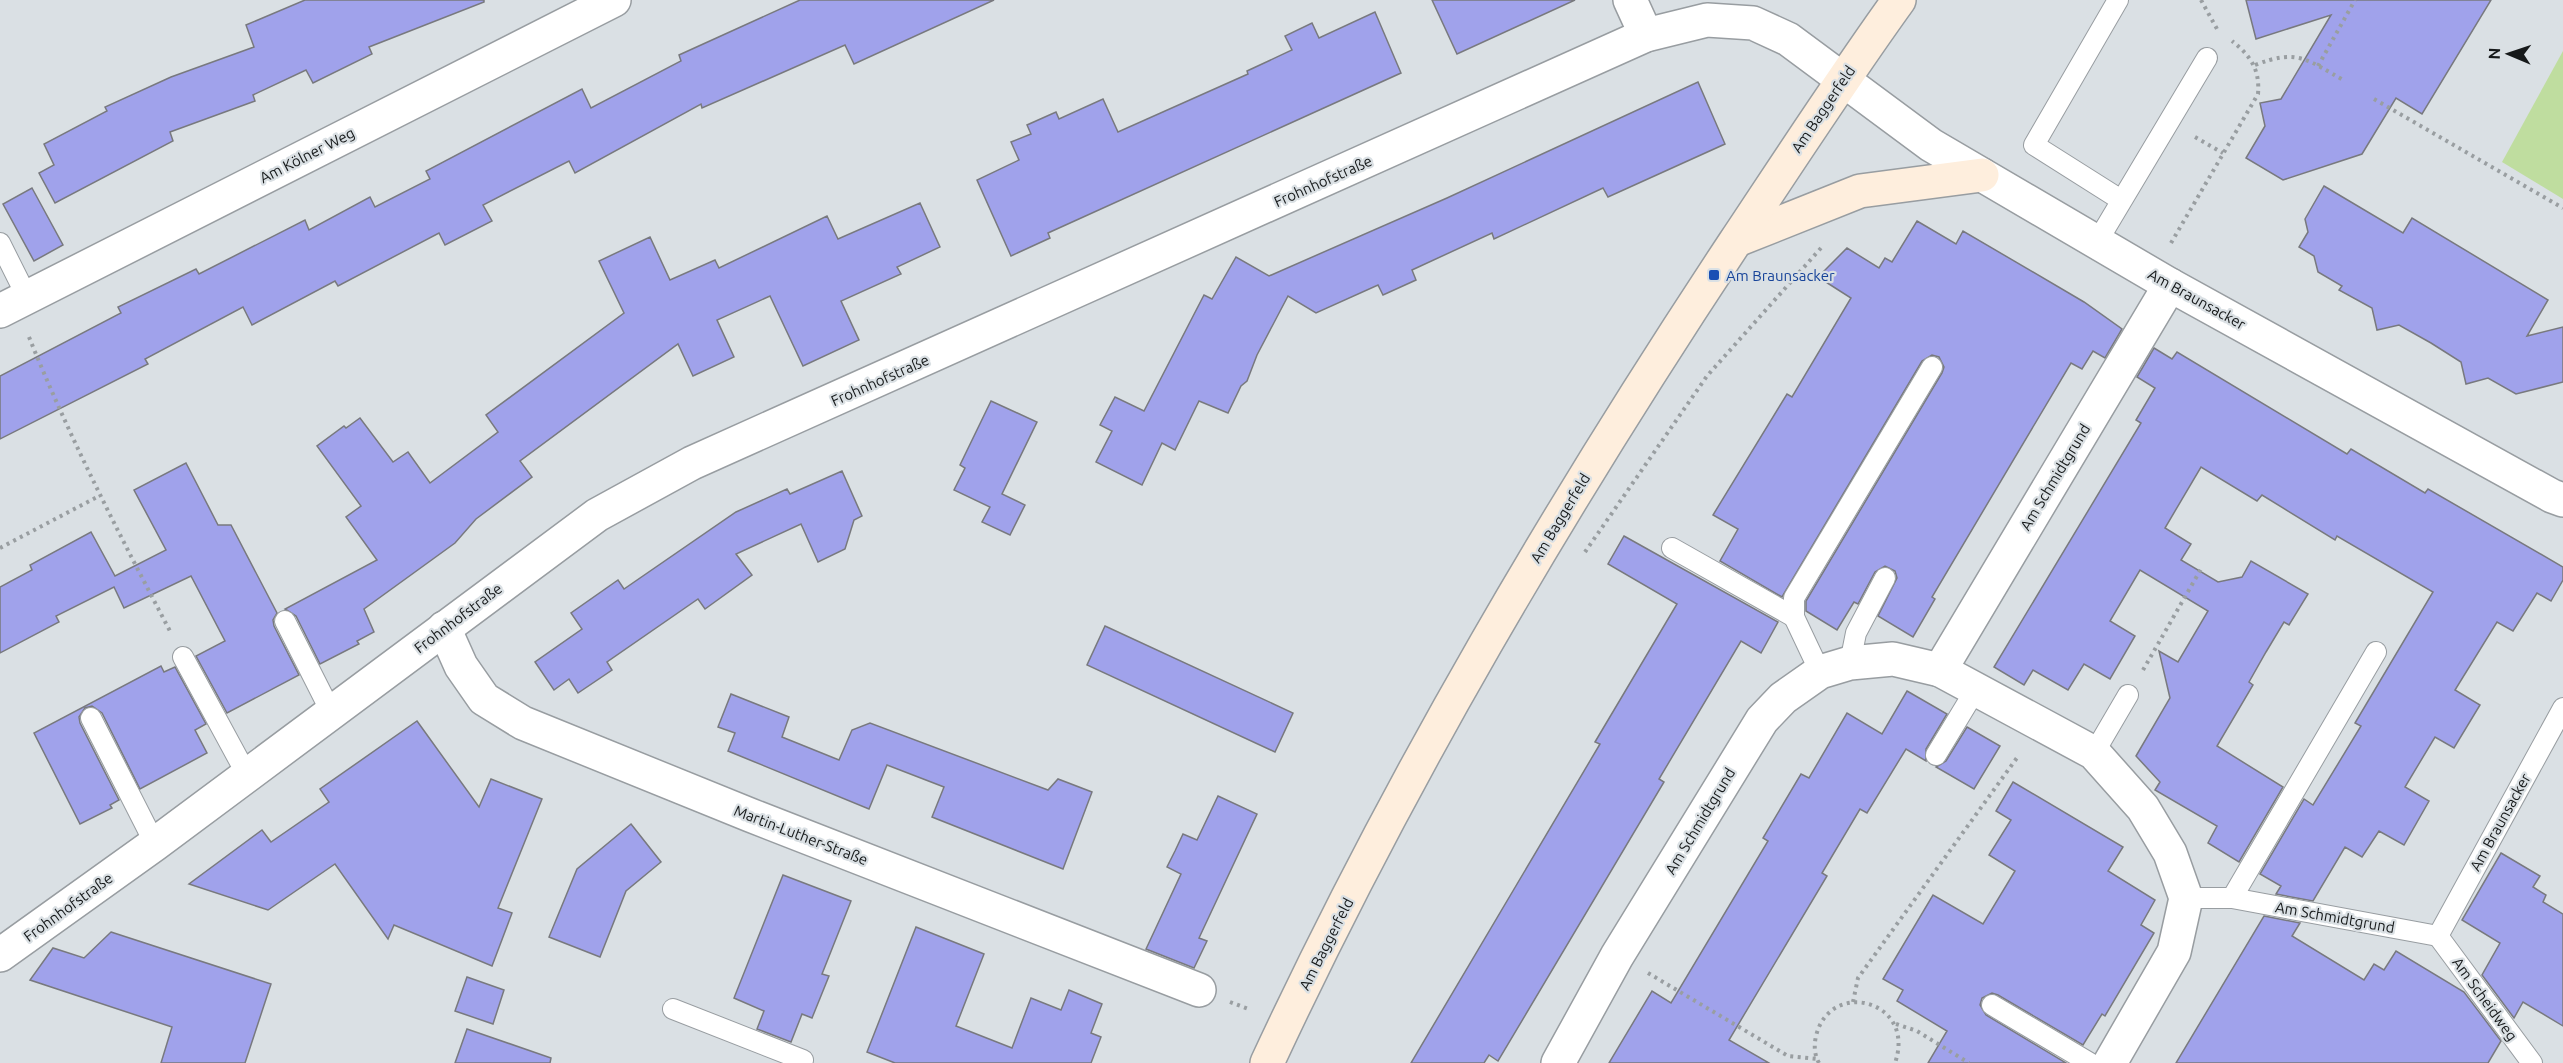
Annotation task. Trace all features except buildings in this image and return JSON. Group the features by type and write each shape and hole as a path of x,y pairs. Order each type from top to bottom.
{"main road":[{"name":"Am Baggerfeld","path":"1267,1063 1376,845 1506,609 1602,449 1841,81 1899,0"},
{"path":"1737,240 1860,191 1982,175"}],"street":[{"name":"Am Kölner Weg","path":"14,304 614,0"},
{"path":"1630,0 1646,35"},
{"name":"Frohnhofstraße","path":"0,955 155,844 597,515 692,463 1646,35 1707,20 1753,23 1788,39 1841,81"},
{"name":"Am Braunsacker","path":"1841,81 1931,145 2161,280 2563,500"},
{"name":"Am Schmidtgrund","path":"1940,670 2161,280"},
{"name":"Martin-Luther-Straße","path":"444,628 461,666 484,699 522,723 750,815 1199,990"},
{"name":"Am Schmidtgrund","path":"1558,1063 1617,956 1761,720 1783,698 1835,668 1893,659 1940,670 2094,753 2143,808 2170,853 2186,898"},
{"path":"2110,1063 2174,952 2186,898"}],"lane":[{"path":"2118,0 2034,145 2121,200"},
{"path":"2097,242 2206,58"},
{"path":"0,243 14,304"},
{"path":"1794,617 1794,598 1932,367"},
{"path":"1672,549 1794,617 1835,668 1884,578"},
{"path":"285,621 331,712"},
{"path":"2232,898 2376,652"},
{"path":"183,657 247,775"},
{"path":"1936,755 1976,689"},
{"path":"2094,753 2128,695"},
{"name":"Am Braunsacker","path":"2438,936 2563,708"},
{"path":"91,718 155,844"},
{"name":"Am Schmidtgrund","path":"2186,898 2232,898 2438,936"},
{"name":"Am Scheidweg","path":"2438,936 2532,1063"},
{"path":"1992,1005 2090,1063"},
{"path":"673,1009 803,1060"}],"path":[{"path":"2201,0 2216,28 2223,34"},
{"path":"2318,66 2355,0"},
{"path":"2161,280 2258,94 2259,80 2255,65 2229,39"},
{"path":"2255,65 2279,56 2300,57 2345,81"},
{"path":"2374,99 2563,208"},
{"path":"1582,556 1707,376 1828,240"},
{"path":"14,304 54,400 99,496 183,657"},
{"path":"0,548 99,496"},
{"path":"2128,695 2201,569"},
{"path":"1853,1002 1858,978 2042,723"},
{"path":"1617,956 1788,1056 1818,1061 1814,1044 1818,1026 1827,1013 1853,1002 1868,1003 1886,1012 1895,1024 1900,1049 1895,1063"},
{"path":"1199,990 1286,1023"},
{"path":"1895,1024 1917,1031 1969,1063"}],"green space":[{"path":"2563,51 2563,199 2502,162"}],"place":[{"name":"Am Braunsacker","path":"1714,275"}]}
